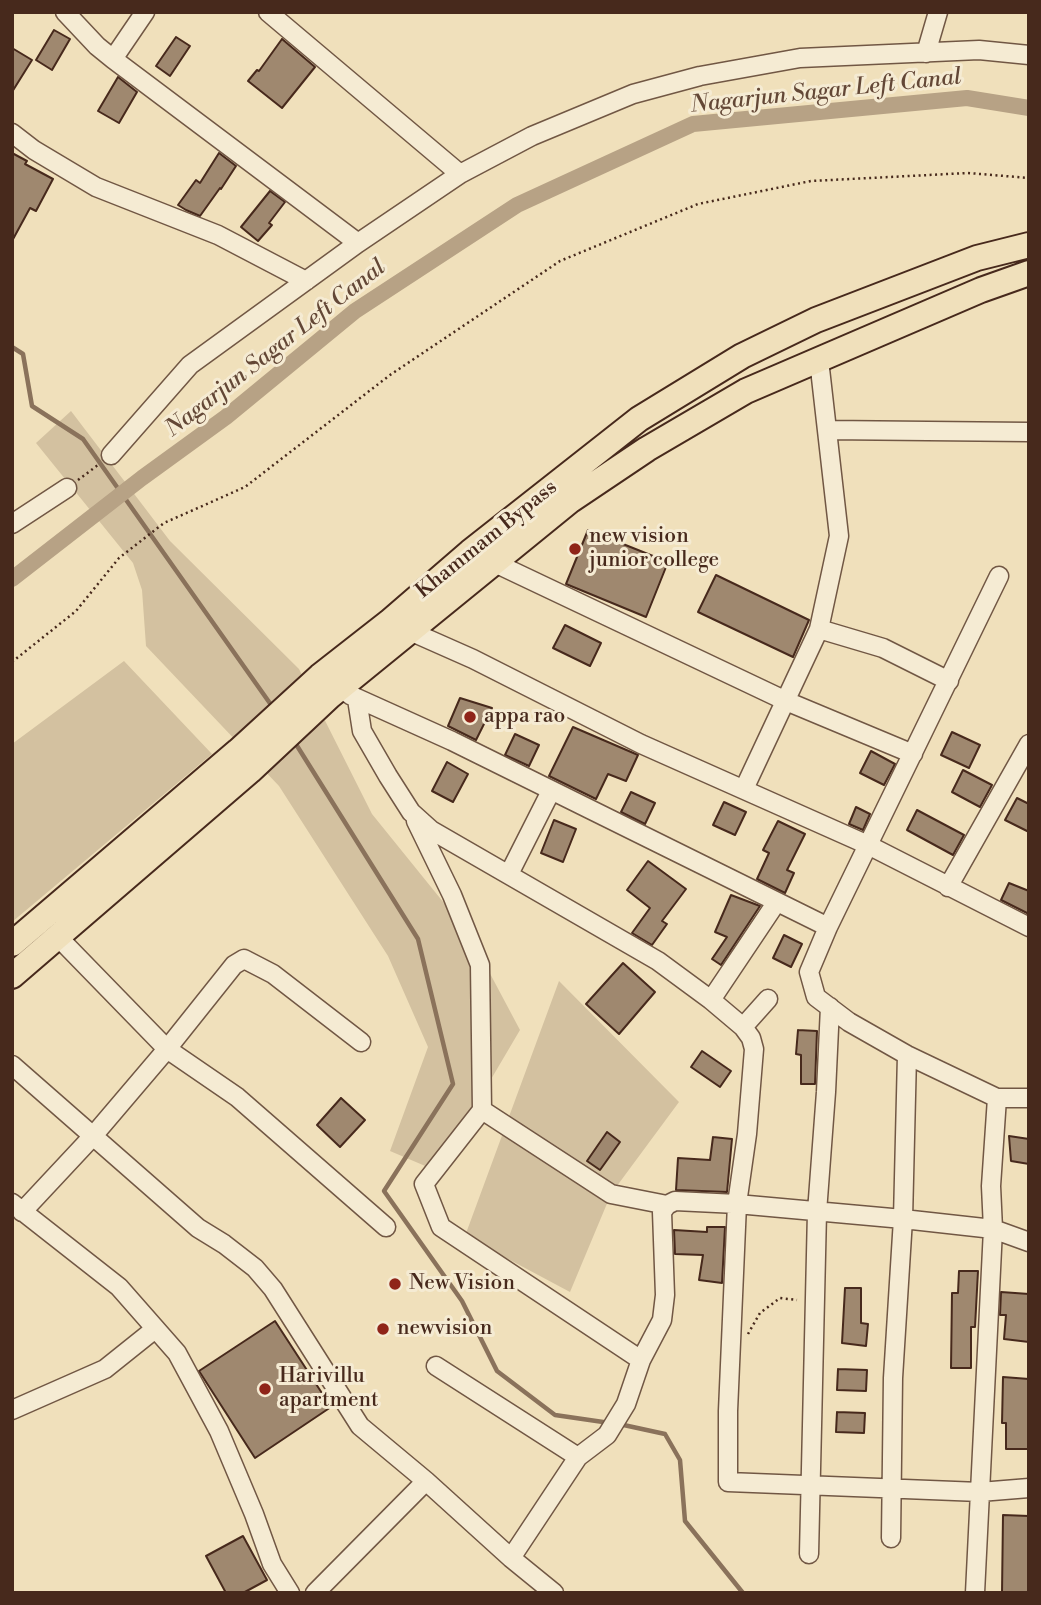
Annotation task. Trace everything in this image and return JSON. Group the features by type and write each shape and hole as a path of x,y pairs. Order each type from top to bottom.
{"highway":[{"name":"Khammam Bypass","path":"334,692 470,552 639,419 742,356 816,320 977,258 1029,245"},
{"name":"Khammam Bypass","path":"12,944 412,632 571,500 648,449 746,390 981,290 1029,273"},
{"name":"Khammam Bypass","path":"12,976 58,937 244,761"}],"street":[{"path":"65,12 113,59 358,243"},
{"path":"113,59 145,12"},
{"path":"926,53 937,12"},
{"path":"277,15 460,174"},
{"path":"111,455 190,365 358,243 460,174 532,136 633,94 700,76 800,58 979,50 1029,55"},
{"path":"12,133 34,150 96,187 218,235 306,281"},
{"path":"744,789 819,628 839,536 819,360"},
{"path":"827,430 1029,432"},
{"path":"12,524 67,488"},
{"path":"495,563 786,701 914,754"},
{"path":"999,576 828,927 809,972 816,997 849,1022 907,1055 997,1098 1029,1098"},
{"path":"819,628 883,648 949,681"},
{"path":"412,632 473,659 641,744 868,845 1029,927"},
{"path":"334,692 452,741 828,927"},
{"path":"334,692 411,811 452,895 480,965 482,1110 425,1184 441,1227 641,1360"},
{"path":"948,887 1029,744"},
{"path":"509,874 551,792"},
{"path":"411,811 431,830 658,961 711,1000 743,1027 751,1038 754,1049 747,1134 737,1204 728,1482 979,1492 1029,1488"},
{"path":"711,1000 776,903"},
{"path":"58,937 167,1049 237,1097 386,1227"},
{"path":"290,1593 272,1564 219,1431 177,1353 119,1287 17,1208 93,1136 234,965 244,959 274,974 361,1042"},
{"path":"743,1027 768,999"},
{"path":"809,1554 817,1212 827,1092 830,1007"},
{"path":"891,1538 893,1378 903,1219 907,1055"},
{"path":"12,1065 198,1228 255,1268 273,1289 360,1426 426,1480 511,1558 554,1593"},
{"path":"975,1593 997,1098"},
{"path":"482,1110 611,1194 667,1205"},
{"path":"511,1558 578,1457 607,1435 626,1404 641,1360 662,1320 665,1295 662,1212 667,1205 675,1201 737,1204 903,1219 993,1229 1029,1242"},
{"path":"12,1410 105,1369 155,1329"},
{"path":"436,1366 578,1457"},
{"path":"315,1593 426,1480"}],"path":[{"path":"12,662 76,611 119,558 164,523 245,486 390,375 560,261 698,204 811,181 968,173 1029,178"},
{"path":"67,488 111,455"},
{"path":"731,1356 753,1328 760,1313 780,1298 801,1300 816,1310"}],"shaded area":[{"path":"71,411 170,541 299,669 372,814 469,934 520,1030 437,1171 390,1151 428,1047 388,956 279,786 146,646 142,590 133,563 36,443"},
{"path":"124,661 212,754 12,922 12,744"},
{"path":"559,981 679,1102 611,1194 570,1292 465,1236"}],"building":[{"path":"54,30 70,39 52,70 36,60"},
{"path":"176,37 190,46 170,76 156,66"},
{"path":"282,39 315,67 282,108 248,81 259,71"},
{"path":"12,48 32,60 12,92"},
{"path":"118,77 137,92 119,123 98,111"},
{"path":"12,153 27,161 25,164 53,179 36,211 30,208 12,241"},
{"path":"219,153 236,166 200,216 178,205 196,180 200,183"},
{"path":"270,191 285,202 269,223 272,225 258,241 241,227"},
{"path":"588,530 668,562 646,617 566,584"},
{"path":"716,575 809,620 793,657 698,612"},
{"path":"565,625 601,643 590,666 553,648"},
{"name":"appa rao","path":"460,698 492,708 476,740 448,726"},
{"path":"573,727 638,755 626,781 608,774 596,799 549,776"},
{"path":"952,732 980,745 969,768 941,755"},
{"path":"515,734 539,745 529,766 505,755"},
{"path":"871,751 895,764 884,785 860,773"},
{"path":"447,762 468,774 453,802 432,791"},
{"path":"963,770 992,785 980,807 952,792"},
{"path":"631,792 655,803 645,824 621,812"},
{"path":"1017,798 1029,804 1029,832 1005,820"},
{"path":"724,802 746,812 735,835 713,825"},
{"path":"856,807 870,814 863,830 849,824"},
{"path":"917,810 964,835 953,855 907,830"},
{"path":"554,820 576,829 563,862 541,853"},
{"path":"778,821 805,834 787,870 794,873 785,893 757,879 769,853 763,850"},
{"path":"648,861 686,889 662,921 667,924 652,945 632,933 650,908 627,890"},
{"path":"1009,883 1029,891 1029,914 1001,900"},
{"path":"731,895 760,906 721,965 712,959 727,937 715,932"},
{"path":"784,935 802,944 791,967 773,958"},
{"path":"623,963 655,992 619,1034 586,1004"},
{"path":"798,1030 817,1031 815,1084 801,1084 801,1055 796,1054"},
{"path":"702,1051 731,1071 720,1087 691,1067"},
{"path":"341,1098 365,1120 340,1147 317,1125"},
{"path":"607,1132 620,1142 600,1170 587,1161"},
{"path":"1009,1136 1029,1139 1029,1164 1011,1161"},
{"path":"713,1137 732,1139 727,1192 676,1190 678,1158 710,1160"},
{"path":"707,1227 725,1227 722,1283 699,1280 703,1255 675,1254 674,1230 707,1232"},
{"path":"959,1271 978,1271 975,1327 971,1327 971,1368 951,1368 952,1293 958,1293"},
{"path":"845,1288 861,1288 861,1323 868,1324 866,1346 842,1343"},
{"path":"1001,1292 1029,1294 1029,1342 1004,1339 1006,1315 1000,1315"},
{"name":"Harivillu apartment","path":"275,1321 331,1407 255,1458 199,1371"},
{"path":"838,1369 867,1370 866,1391 837,1390"},
{"path":"1003,1377 1029,1379 1029,1449 1006,1449 1006,1423 1002,1423"},
{"path":"837,1412 865,1413 864,1433 836,1432"},
{"path":"1003,1515 1029,1516 1029,1593 1002,1593"},
{"path":"243,1536 267,1580 243,1593 226,1593 206,1556"}],"waterway":[{"name":"Nagarjun Sagar Left Canal","path":"12,579 226,417 355,311 517,205 693,124 967,98 1029,108"},
{"path":"12,347 23,354 32,406 83,439 274,709"},
{"path":"294,741 418,939 453,1084 384,1191 462,1301 497,1371 555,1415 610,1423"},
{"path":"619,1424 665,1434 680,1460 685,1521 743,1593"}],"place":[{"name":"new vision junior college","path":"575,549"},
{"name":"appa rao","path":"470,717"},
{"name":"New Vision","path":"395,1284"},
{"name":"newvision","path":"383,1329"},
{"name":"Harivillu apartment","path":"265,1389"}]}
